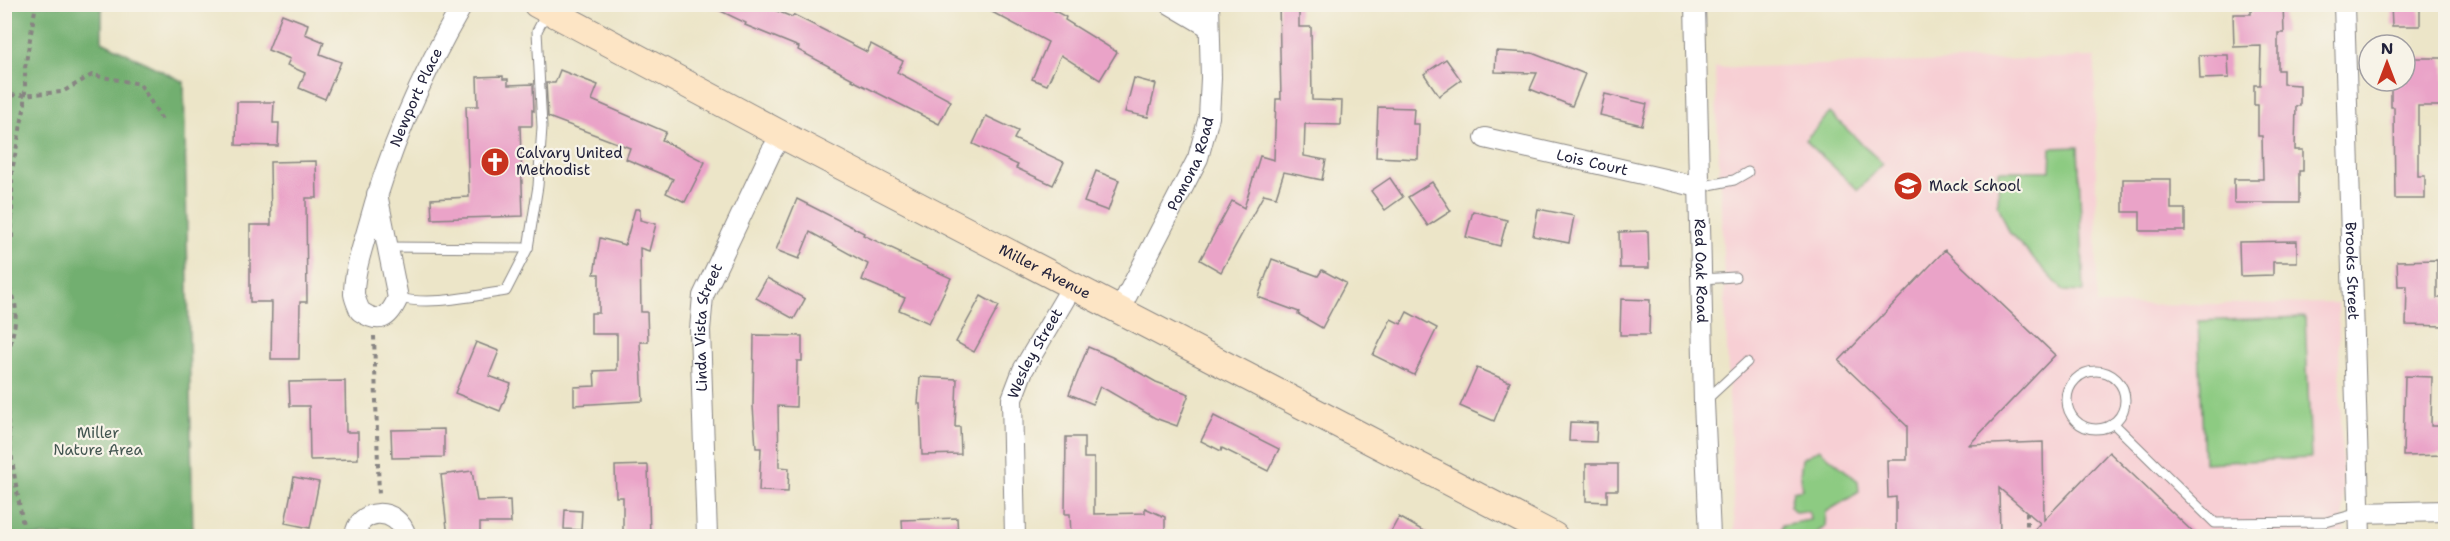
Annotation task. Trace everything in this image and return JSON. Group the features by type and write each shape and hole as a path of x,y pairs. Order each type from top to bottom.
{"main road":[{"name":"Miller Avenue","path":"543,7 782,135 1554,537"}],"street":[{"name":"Newport Place","path":"374,318 360,311 354,296 357,269 377,194 412,101 463,4"},
{"path":"1170,4 1209,27"},
{"name":"Pomona Road","path":"1120,309 1198,158 1209,117 1211,78 1209,4"},
{"name":"Red Oak Road","path":"1695,4 1704,402 1710,537"},
{"name":"Brooks Street","path":"2344,4 2360,537"},
{"name":"Linda Vista Street","path":"707,537 700,330 703,296 771,152 782,135"},
{"name":"Lois Court","path":"1485,138 1699,187"},
{"path":"374,318 392,313 398,298 377,194"},
{"name":"Wesley Street","path":"1015,537 1012,399 1023,370 1073,285"},
{"path":"2359,513 2445,512"},
{"path":"355,537 360,523 378,514 395,518 402,524 406,537"}],"lane":[{"path":"398,298 435,302 506,291 528,248 538,186 542,127 537,31 543,7"},
{"path":"1699,187 1734,180 1748,172"},
{"path":"387,247 528,248"},
{"path":"1701,279 1735,277"},
{"path":"1704,402 1747,362"},
{"path":"2095,371 2104,372 2119,382 2125,399 2120,417 2113,423 2104,428 2094,429 2076,421 2067,404 2071,384 2078,377 2095,371"},
{"path":"2113,423 2214,523 2326,522 2359,513"}],"path":[{"path":"4,254 12,240 12,171 22,128 25,68 36,4"},
{"path":"4,99 6,96 62,92 92,75 140,84 164,123"},
{"path":"4,280 16,302 15,332 7,366 7,448 25,537"},
{"path":"374,318 379,496"},
{"path":"2027,512 2027,537"}],"shaded area":[{"name":"Mack School","path":"2095,57 2097,305 2338,303 2344,536 1735,536 1715,68"}],"green space":[{"name":"Miller Nature Area","path":"4,5 102,5 102,41 184,82 193,536 5,536"},
{"path":"1830,113 1883,164 1858,190 1805,140"},
{"path":"2078,147 2084,292 2064,291 2009,232 1998,205 1999,171 2050,171 2051,148"},
{"path":"2305,317 2311,458 2204,463 2198,321"},
{"path":"1819,449 1858,481 1859,492 1826,512 1825,527 1811,536 1780,536 1783,525 1810,520 1809,511 1795,512 1790,506 1793,491 1803,489 1800,477 1802,459"}],"building":[{"path":"706,4 760,4 792,17 794,15 867,52 871,44 903,61 897,72 951,101 939,124 852,80 798,50 799,47 745,25 746,23"},
{"path":"977,4 1042,4 1066,17 1065,20 1117,52 1100,80 1061,55 1047,85 1032,79 1048,42"},
{"path":"1279,4 1299,4 1299,27 1311,27 1312,100 1342,101 1341,125 1305,124 1304,156 1326,160 1322,180 1284,172 1276,197 1264,194 1221,272 1200,260 1232,201 1244,208 1260,156 1274,160 1276,99 1281,99"},
{"path":"2251,4 2283,4 2284,33 2278,33 2278,70 2283,70 2283,84 2300,85 2300,106 2296,106 2295,150 2303,150 2303,171 2299,171 2299,203 2234,203 2234,179 2263,179 2262,136 2258,136 2258,105 2254,105 2254,85 2260,85 2261,46 2234,47 2233,14 2251,14"},
{"path":"2391,4 2420,4 2420,26 2392,26"},
{"path":"282,14 308,24 305,34 324,42 320,54 341,62 325,99 299,88 305,73 287,65 290,59 268,50"},
{"path":"1496,51 1532,53 1585,74 1572,106 1530,89 1537,73 1495,72"},
{"path":"2199,55 2228,55 2229,78 2200,79"},
{"path":"2417,58 2443,58 2445,106 2418,106 2418,176 2425,176 2425,199 2395,199 2394,107 2391,107 2391,93 2417,93"},
{"path":"1446,59 1461,80 1439,96 1424,74"},
{"path":"560,70 598,85 592,100 666,132 662,140 705,162 685,202 666,193 673,179 626,159 630,148 548,117 546,83 555,83"},
{"name":"Calvary United Methodist","path":"503,76 503,79 508,79 508,85 533,84 532,126 520,126 523,216 432,219 431,199 469,197 466,106 478,106 477,77"},
{"path":"1134,78 1156,84 1148,117 1125,112"},
{"path":"1605,94 1647,104 1642,125 1600,115"},
{"path":"237,102 274,102 273,123 279,123 278,146 236,145"},
{"path":"1378,107 1414,108 1413,124 1419,124 1418,159 1376,157"},
{"path":"986,116 1018,131 1014,139 1064,162 1053,185 1016,168 1018,165 973,144"},
{"path":"316,161 317,198 306,198 307,302 300,302 299,359 271,359 272,302 250,302 250,225 271,225 270,162"},
{"path":"1096,171 1119,180 1108,211 1084,202"},
{"path":"1390,178 1403,197 1385,210 1371,191"},
{"path":"2123,179 2171,179 2171,209 2185,209 2185,231 2140,231 2140,212 2123,212"},
{"path":"1432,182 1451,211 1428,226 1408,197"},
{"path":"797,199 864,233 863,235 900,252 899,254 951,278 929,323 899,310 905,298 862,280 868,264 810,232 799,259 776,250"},
{"path":"635,209 640,209 640,220 656,224 649,251 640,248 641,312 647,312 648,342 640,342 643,401 574,405 574,387 595,386 594,371 617,370 617,334 591,334 591,313 599,313 599,274 594,274 600,238 625,245"},
{"path":"1538,209 1574,216 1569,243 1533,236"},
{"path":"1473,211 1507,220 1500,246 1466,237"},
{"path":"1648,231 1649,268 1620,268 1619,232"},
{"path":"2297,241 2297,262 2273,262 2273,275 2240,276 2239,242"},
{"path":"1945,250 2055,355 1969,445 2043,442 2044,520 2109,452 2198,537 2028,537 2040,523 1999,488 2000,537 1896,537 1896,497 1888,498 1887,460 1907,460 1907,426 1839,361"},
{"path":"1272,259 1318,276 1322,270 1346,283 1322,328 1298,314 1299,312 1258,297"},
{"path":"2437,260 2437,298 2445,298 2445,326 2406,325 2407,286 2398,286 2397,261"},
{"path":"767,278 805,299 794,319 756,298"},
{"path":"981,296 999,306 974,352 956,342"},
{"path":"1621,299 1650,300 1649,335 1620,335"},
{"path":"1407,312 1437,328 1414,375 1373,355 1391,319 1401,324"},
{"path":"754,335 802,336 802,361 797,361 796,407 778,406 779,467 789,468 788,492 759,491 761,448 756,448 753,406"},
{"path":"476,342 499,351 489,376 511,384 500,411 455,393"},
{"path":"1088,347 1112,357 1156,382 1189,394 1177,426 1155,418 1100,386 1093,404 1069,394"},
{"path":"1477,368 1510,382 1494,421 1460,406"},
{"path":"2405,376 2432,377 2431,426 2445,426 2445,455 2403,456"},
{"path":"920,377 957,379 955,427 960,427 961,454 922,455 920,404 918,404"},
{"path":"345,381 346,432 358,432 358,459 310,460 309,406 290,406 289,382"},
{"path":"1214,416 1279,449 1268,471 1222,448 1221,451 1201,441"},
{"path":"1570,422 1597,423 1596,442 1569,441"},
{"path":"444,429 444,457 392,458 391,430"},
{"path":"1066,437 1084,437 1084,458 1094,458 1094,514 1145,513 1145,508 1165,517 1165,537 1071,537 1070,514 1065,514"},
{"path":"1586,464 1618,464 1618,490 1607,490 1607,502 1586,501"},
{"path":"648,465 650,537 623,537 623,497 616,497 615,466"},
{"path":"472,471 477,501 510,500 511,523 480,523 480,537 448,537 441,475"},
{"path":"294,477 319,482 310,528 285,523"},
{"path":"565,510 582,511 581,530 564,529"},
{"path":"1399,517 1434,537 1388,537"},
{"path":"957,518 958,537 903,537 902,520"}],"place":[{"name":"Calvary United Methodist","path":"495,162"},
{"name":"Mack School","path":"1908,186"}]}
